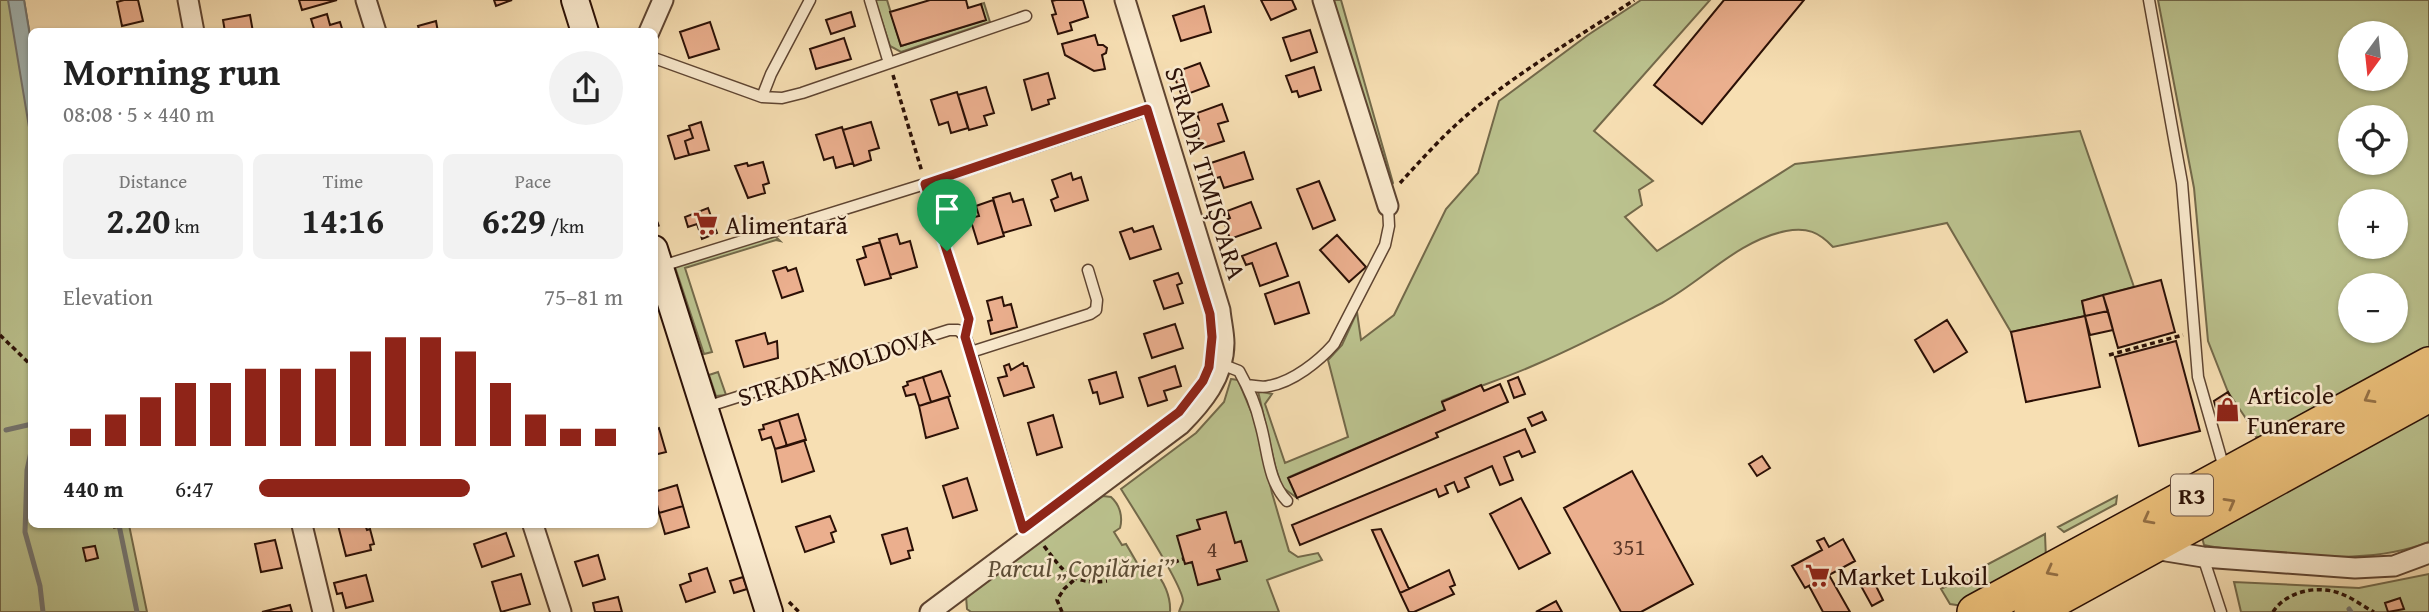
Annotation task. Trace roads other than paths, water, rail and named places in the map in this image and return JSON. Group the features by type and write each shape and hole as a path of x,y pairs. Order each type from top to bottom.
{"highway":[{"name":"R3","path":"1975,612 2429,365"},
{"name":"R3","path":"2032,612 2429,394"}],"street":[{"path":"188,0 193,28"},
{"path":"366,0 375,28"},
{"path":"575,0 584,28"},
{"path":"651,28 663,0"},
{"name":"STRADA TIMIȘOARA","path":"1125,0 1220,310 1224,344 1221,364"},
{"path":"1323,0 1388,206"},
{"name":"STRADA MOLDOVA","path":"658,267 771,607"},
{"path":"930,612 1034,542 1180,425 1198,407 1214,383 1221,364"},
{"path":"303,528 323,612"},
{"path":"534,528 561,612"},
{"path":"2149,548 2203,556 2355,568 2395,566 2429,554"}],"lane":[{"path":"762,97 771,74 810,0"},
{"path":"870,0 889,63"},
{"path":"2149,0 2182,183 2198,377 2227,477"},
{"path":"658,59 762,97 782,98 1026,16"},
{"name":"STRADA MOLDOVA","path":"658,260 925,184 1158,106"},
{"name":"STRADA MOLDOVA","path":"925,184 969,319 965,337"},
{"path":"1247,386 1268,387 1283,382 1323,357 1334,344 1385,245 1390,226 1388,206"},
{"name":"STRADA MOLDOVA","path":"971,352 1096,310 1097,300 1088,270"},
{"name":"STRADA MOLDOVA","path":"704,408 948,330 958,330 965,337 971,352 1034,542"},
{"path":"1221,364 1239,371 1247,386 1260,421 1274,483 1287,501"},
{"path":"2203,556 2221,612"}],"waterway":[{"path":"6,430 28,425"},
{"path":"28,465 25,532 40,586 43,612"},
{"path":"120,528 137,612"}],"place":[{"name":"Alimentară","path":"705,224"},
{"name":"Articole Funerare","path":"2227,409"},
{"name":"Market Lukoil","path":"1817,575"}],"park label":[{"name":"Parcul „Copilăriei”","path":"1081,567"}]}
